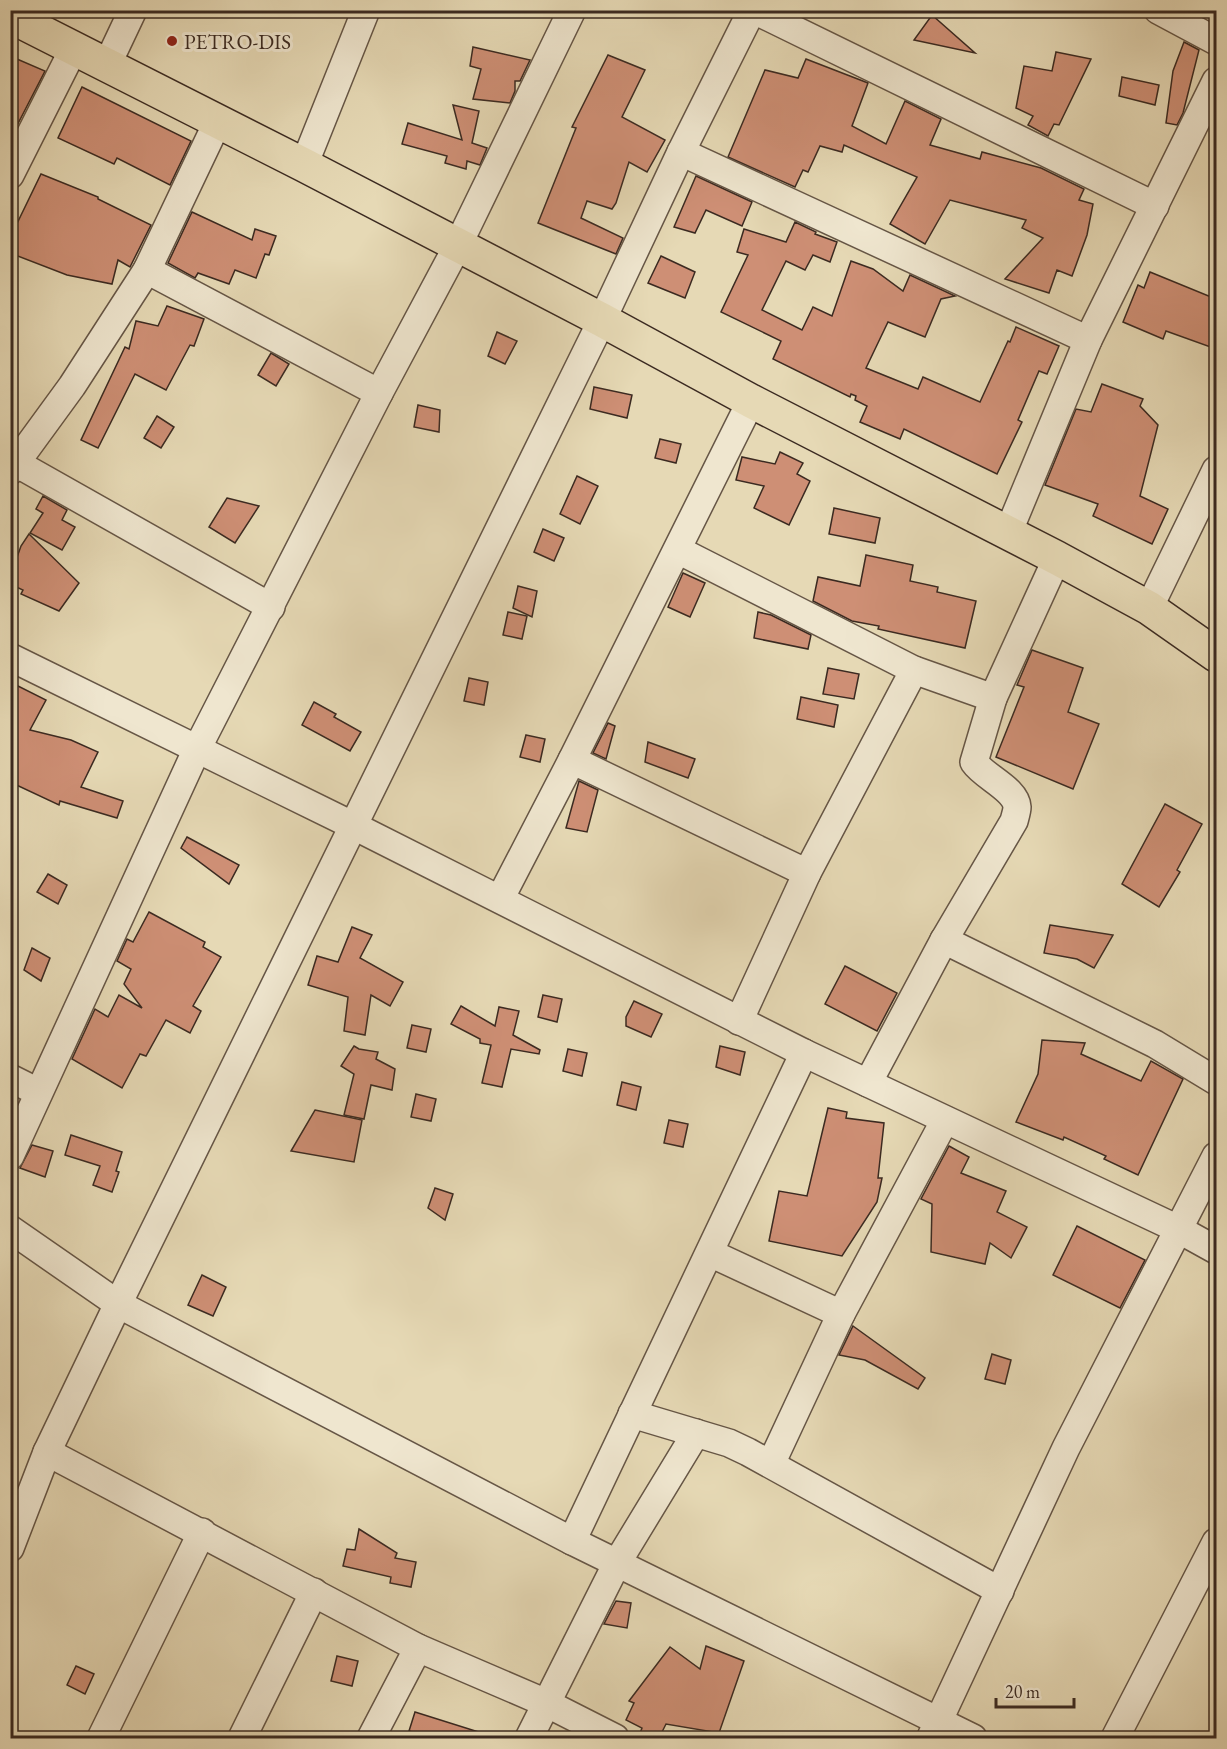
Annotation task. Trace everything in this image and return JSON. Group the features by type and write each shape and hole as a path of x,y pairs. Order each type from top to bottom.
{"main road":[{"path":"10,16 217,123 304,165 602,320 751,401 1008,532 1149,608 1216,655"}],"street":[{"path":"107,65 133,10"},
{"path":"304,165 366,10"},
{"path":"10,1156 197,749 378,393 458,245 572,10"},
{"path":"12,1539 47,1452 118,1304 602,320 681,152 753,10 1155,206"},
{"path":"1158,10 1216,41"},
{"path":"10,175 74,48"},
{"path":"1008,532 1089,340 1216,81"},
{"path":"217,123 147,270 72,386 13,467 271,606"},
{"path":"681,152 1089,340"},
{"path":"147,270 378,393"},
{"path":"500,899 678,550 751,401"},
{"path":"1149,608 1216,470"},
{"path":"678,550 914,670 993,698"},
{"path":"868,1083 944,940 1014,821 1017,806 1013,794 979,769 974,762 993,698 1057,558"},
{"path":"10,657 354,826 804,1053 1178,1229 1216,1250"},
{"path":"739,1021 807,873 914,670"},
{"path":"572,760 807,873"},
{"path":"944,940 1155,1044 1216,1081"},
{"path":"572,1541 804,1053"},
{"path":"10,1078 38,1092"},
{"path":"771,1464 841,1314 945,1120"},
{"path":"934,1730 1066,1448 1216,1156"},
{"path":"10,1229 118,1304 934,1730 973,1738"},
{"path":"710,1253 841,1314"},
{"path":"632,1414 729,1443 1000,1591"},
{"path":"529,1738 617,1563 696,1433"},
{"path":"47,1452 418,1648 546,1703 615,1738"},
{"path":"101,1738 202,1532"},
{"path":"1115,1738 1216,1542"},
{"path":"242,1738 314,1592"},
{"path":"371,1738 418,1648"}],"building":[{"path":"932,15 975,53 914,40"},
{"path":"1184,42 1199,50 1183,113 1177,125 1166,123 1173,71"},
{"path":"473,47 530,60 520,81 515,81 515,91 510,103 473,99 481,69 470,66"},
{"path":"1056,52 1091,59 1059,125 1054,124 1048,136 1028,125 1033,116 1016,108 1024,66 1052,71"},
{"path":"608,55 645,70 622,117 665,140 647,172 629,162 612,209 587,201 581,218 623,238 616,254 538,223 576,128 572,127"},
{"path":"10,56 45,71 10,139"},
{"path":"806,59 868,83 852,126 886,144 905,101 941,119 930,145 980,159 982,152 1041,168 1084,189 1079,200 1093,204 1087,235 1072,276 1057,270 1049,293 1005,279 1043,238 1022,228 1026,220 950,200 925,244 890,224 917,177 844,145 842,152 820,146 808,172 803,170 795,187 728,157 765,70 798,78"},
{"path":"1122,77 1159,85 1155,105 1119,96"},
{"path":"82,87 191,141 170,185 117,158 114,164 58,138"},
{"path":"453,105 479,111 472,143 487,148 480,165 467,161 466,169 445,163 447,156 402,144 408,123 462,140"},
{"path":"41,174 98,197 151,225 130,267 118,260 112,284 67,275 10,253 10,238"},
{"path":"696,176 752,202 742,226 706,210 695,233 674,227"},
{"path":"192,212 252,240 255,229 276,236 269,255 265,254 256,278 235,270 229,284 198,273 195,278 168,263"},
{"path":"795,222 816,232 815,234 837,242 830,262 813,255 805,270 786,261 762,310 802,330 813,307 832,316 851,261 873,269 903,291 910,275 955,296 941,299 925,337 888,322 866,368 918,389 923,377 980,402 1016,327 1059,346 1047,374 1039,371 1018,420 1022,422 997,474 904,429 900,439 860,422 867,406 855,400 856,396 851,394 850,397 773,359 781,341 721,312 748,255 737,252 744,229 786,242"},
{"path":"661,256 695,272 685,298 648,283"},
{"path":"1150,272 1216,299 1216,349 1166,331 1163,339 1123,322 1138,285 1144,288"},
{"path":"167,306 204,319 194,346 190,345 166,390 135,374 98,448 81,440 125,347 129,349 136,321 158,326"},
{"path":"497,332 517,341 505,364 488,356"},
{"path":"271,353 289,364 276,386 258,375"},
{"path":"1102,384 1143,399 1140,406 1158,425 1140,496 1168,509 1152,544 1093,516 1098,504 1045,485 1076,409 1091,412"},
{"path":"594,387 632,395 627,418 590,409"},
{"path":"418,405 440,410 439,432 414,427"},
{"path":"157,416 174,427 161,448 144,438"},
{"path":"660,439 681,444 676,463 655,458"},
{"path":"780,452 803,463 797,474 810,481 789,525 754,508 764,486 736,480 742,457 775,464"},
{"path":"577,476 598,486 580,524 560,514"},
{"path":"43,496 67,510 62,520 75,527 62,550 30,533 43,513 36,509"},
{"path":"227,498 259,506 235,543 209,527"},
{"path":"834,508 880,518 875,543 829,534"},
{"path":"543,529 564,538 554,561 534,552"},
{"path":"29,534 79,583 59,611 21,594 23,590 10,584 10,577 21,546"},
{"path":"866,555 913,565 910,581 938,587 937,592 976,601 965,648 852,621 813,601 818,577 860,586"},
{"path":"683,573 705,583 690,617 668,607"},
{"path":"518,586 537,591 532,617 513,608"},
{"path":"508,612 527,616 522,639 503,635"},
{"path":"758,612 771,615 811,635 808,649 754,638"},
{"path":"1032,650 1083,668 1068,712 1099,724 1073,789 996,757 1024,687 1017,685"},
{"path":"828,668 859,674 854,699 823,694"},
{"path":"469,678 488,682 484,705 464,701"},
{"path":"10,682 46,700 30,730 71,740 98,752 81,787 123,801 117,818 60,801 59,805 10,782"},
{"path":"801,697 838,705 834,727 797,719"},
{"path":"314,702 336,714 334,717 361,732 350,751 302,725"},
{"path":"608,723 615,726 606,759 593,753"},
{"path":"526,735 545,739 540,762 520,757"},
{"path":"648,742 695,759 688,778 645,762"},
{"path":"579,781 598,790 587,832 566,828"},
{"path":"1165,804 1202,824 1177,870 1180,872 1159,907 1122,884"},
{"path":"187,837 239,865 229,884 181,848"},
{"path":"48,874 67,885 58,904 37,892"},
{"path":"149,912 205,942 203,947 221,957 193,1006 201,1011 190,1033 166,1020 146,1056 140,1054 122,1088 72,1059 95,1009 108,1017 119,995 142,1008 124,984 131,969 117,961 127,939 133,942"},
{"path":"1050,925 1113,935 1094,968 1077,959 1044,953"},
{"path":"352,927 372,935 360,958 403,982 390,1006 371,995 365,1035 344,1031 348,997 308,985 317,956 338,962"},
{"path":"32,948 50,958 41,981 24,970"},
{"path":"845,966 897,993 877,1031 825,1004"},
{"path":"543,995 562,999 557,1022 538,1017"},
{"path":"634,1001 662,1014 651,1037 626,1026 626,1017"},
{"path":"461,1006 495,1026 499,1007 519,1011 513,1035 540,1050 539,1054 511,1049 502,1087 482,1083 491,1045 480,1043 480,1039 451,1024"},
{"path":"412,1025 431,1029 426,1052 407,1048"},
{"path":"1042,1040 1085,1043 1081,1054 1141,1081 1151,1061 1183,1079 1138,1175 1104,1159 1106,1156 1064,1137 1063,1140 1016,1122 1038,1074"},
{"path":"354,1046 378,1052 376,1059 395,1069 392,1090 371,1085 364,1119 344,1115 354,1074 341,1066"},
{"path":"720,1046 745,1052 740,1075 716,1067"},
{"path":"568,1049 587,1053 582,1076 563,1071"},
{"path":"622,1082 641,1087 636,1110 617,1105"},
{"path":"416,1094 436,1099 431,1121 411,1117"},
{"path":"828,1108 847,1112 846,1118 884,1123 878,1178 882,1178 877,1202 842,1256 769,1241 779,1191 807,1196"},
{"path":"315,1110 362,1120 354,1162 291,1151"},
{"path":"669,1120 688,1124 683,1147 664,1143"},
{"path":"71,1135 122,1152 116,1171 119,1172 112,1192 93,1185 100,1166 65,1155"},
{"path":"32,1145 53,1151 45,1177 20,1168"},
{"path":"949,1146 969,1157 961,1173 1006,1191 997,1212 1027,1227 1011,1258 990,1243 985,1264 931,1252 932,1204 921,1199"},
{"path":"435,1188 453,1194 445,1220 428,1208"},
{"path":"1077,1226 1145,1260 1120,1308 1053,1275"},
{"path":"202,1275 226,1287 213,1316 188,1305"},
{"path":"853,1326 925,1378 918,1389 865,1360 839,1355"},
{"path":"992,1354 1011,1360 1005,1384 985,1379"},
{"path":"359,1529 397,1553 395,1558 416,1562 411,1587 390,1583 391,1577 343,1566 347,1549 355,1550"},
{"path":"616,1601 631,1603 627,1628 604,1624"},
{"path":"706,1646 744,1661 719,1733 666,1724 659,1738 638,1738 642,1728 626,1720 634,1703 629,1701 670,1647 700,1669"},
{"path":"337,1656 358,1661 352,1686 331,1681"},
{"path":"76,1666 94,1674 85,1694 67,1685"},
{"path":"415,1712 485,1734 484,1738 433,1738 409,1731"}],"place":[{"name":"PETRO-DIS","path":"172,41"}]}
